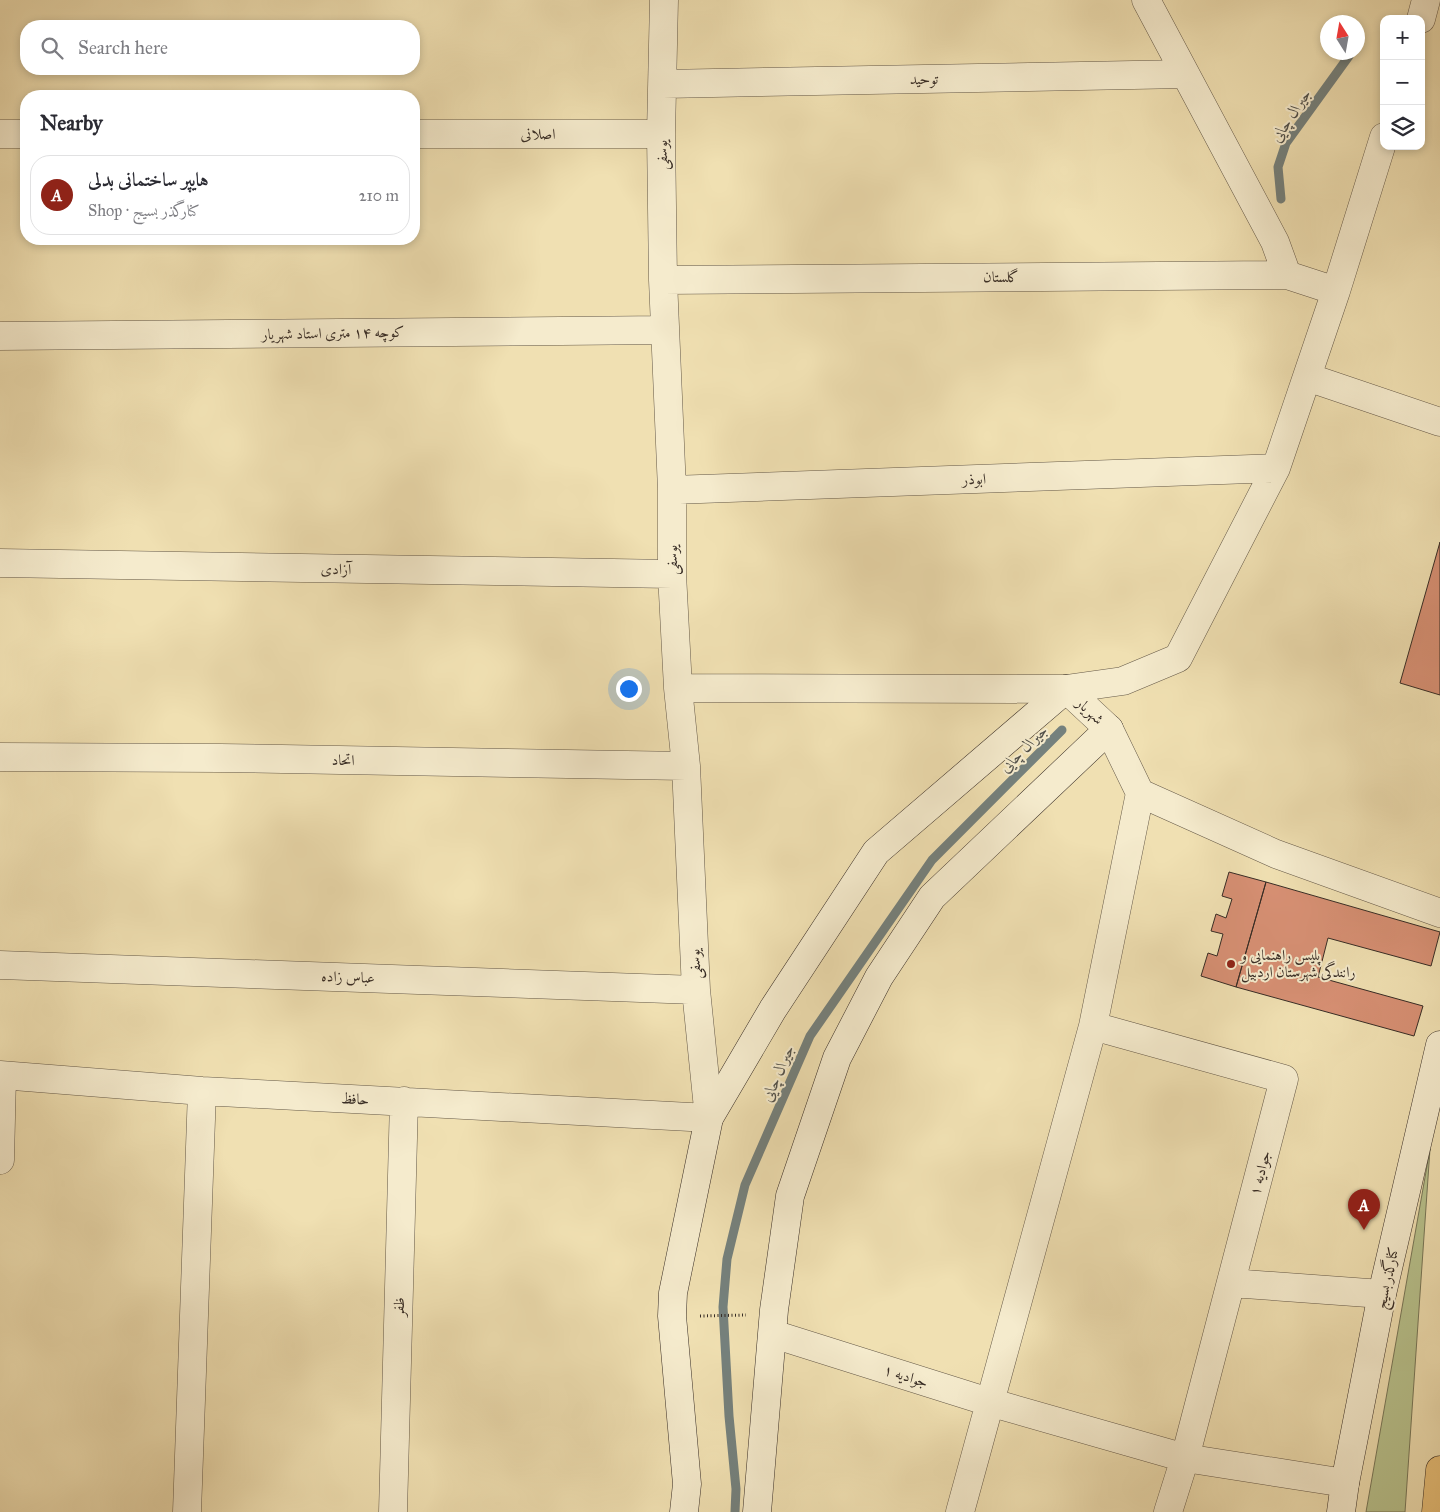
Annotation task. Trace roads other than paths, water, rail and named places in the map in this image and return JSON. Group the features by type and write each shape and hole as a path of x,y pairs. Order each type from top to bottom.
{"highway":[{"path":"1436,1512 1440,1470"}],"street":[{"name":"یوسفی","path":"664,0 661,134 663,280 672,490 672,574 678,688 686,766 696,990 709,1118"},
{"path":"1146,0 1275,242 1287,275"},
{"path":"1421,15 1426,0"},
{"name":"توحید","path":"663,84 1184,74"},
{"path":"0,134 20,134"},
{"name":"اصلانی","path":"420,134 661,134"},
{"path":"684,1512 687,1484 672,1301 709,1118 773,1009 876,852 1066,689 1122,681 1178,658 1276,468 1336,291 1380,150"},
{"name":"گلستان","path":"663,280 1287,275 1336,291"},
{"name":"کوچه ۱۴ متری استاد شهریار","path":"0,336 665,330"},
{"path":"1307,377 1440,422"},
{"name":"ابوذر","path":"672,490 1276,468"},
{"name":"آزادی","path":"0,563 672,574"},
{"name":"شهریار","path":"678,688 1066,689 1109,729 1140,793"},
{"path":"757,1512 774,1310 790,1196 837,1058 878,977 932,897 1109,729"},
{"name":"اتحاد","path":"0,756 686,766"},
{"path":"960,1512 1093,1026 1140,793 1276,854 1440,912"},
{"name":"عباس زاده","path":"0,965 696,990"},
{"name":"جوادیه ۱","path":"1093,1026 1284,1079 1185,1458 1168,1512"},
{"name":"کنارگذر بسیج","path":"1341,1512 1382,1294 1440,1045"},
{"path":"0,1160 1,1076"},
{"name":"حافظ","path":"1,1076 202,1091 709,1118"},
{"path":"187,1512 202,1091"},
{"name":"ظفر","path":"393,1512 404,1101"},
{"path":"1231,1284 1382,1294"},
{"name":"جوادیه ۱","path":"773,1334 989,1402 1185,1458 1345,1483"}],"waterway":[{"name":"جیرال چایی","path":"1281,199 1278,167 1286,143 1346,60"},
{"name":"جیرال چایی","path":"735,1512 736,1489 729,1416 723,1307 727,1259 745,1185 810,1036 932,860 1062,730"}],"place":[{"name":"پلیس راهنمایی و رانندگی شهرستان اردبیل","path":"1231,964"},
{"name":"هایپر ساختمانی بدلی","path":"1364,1230"}]}
